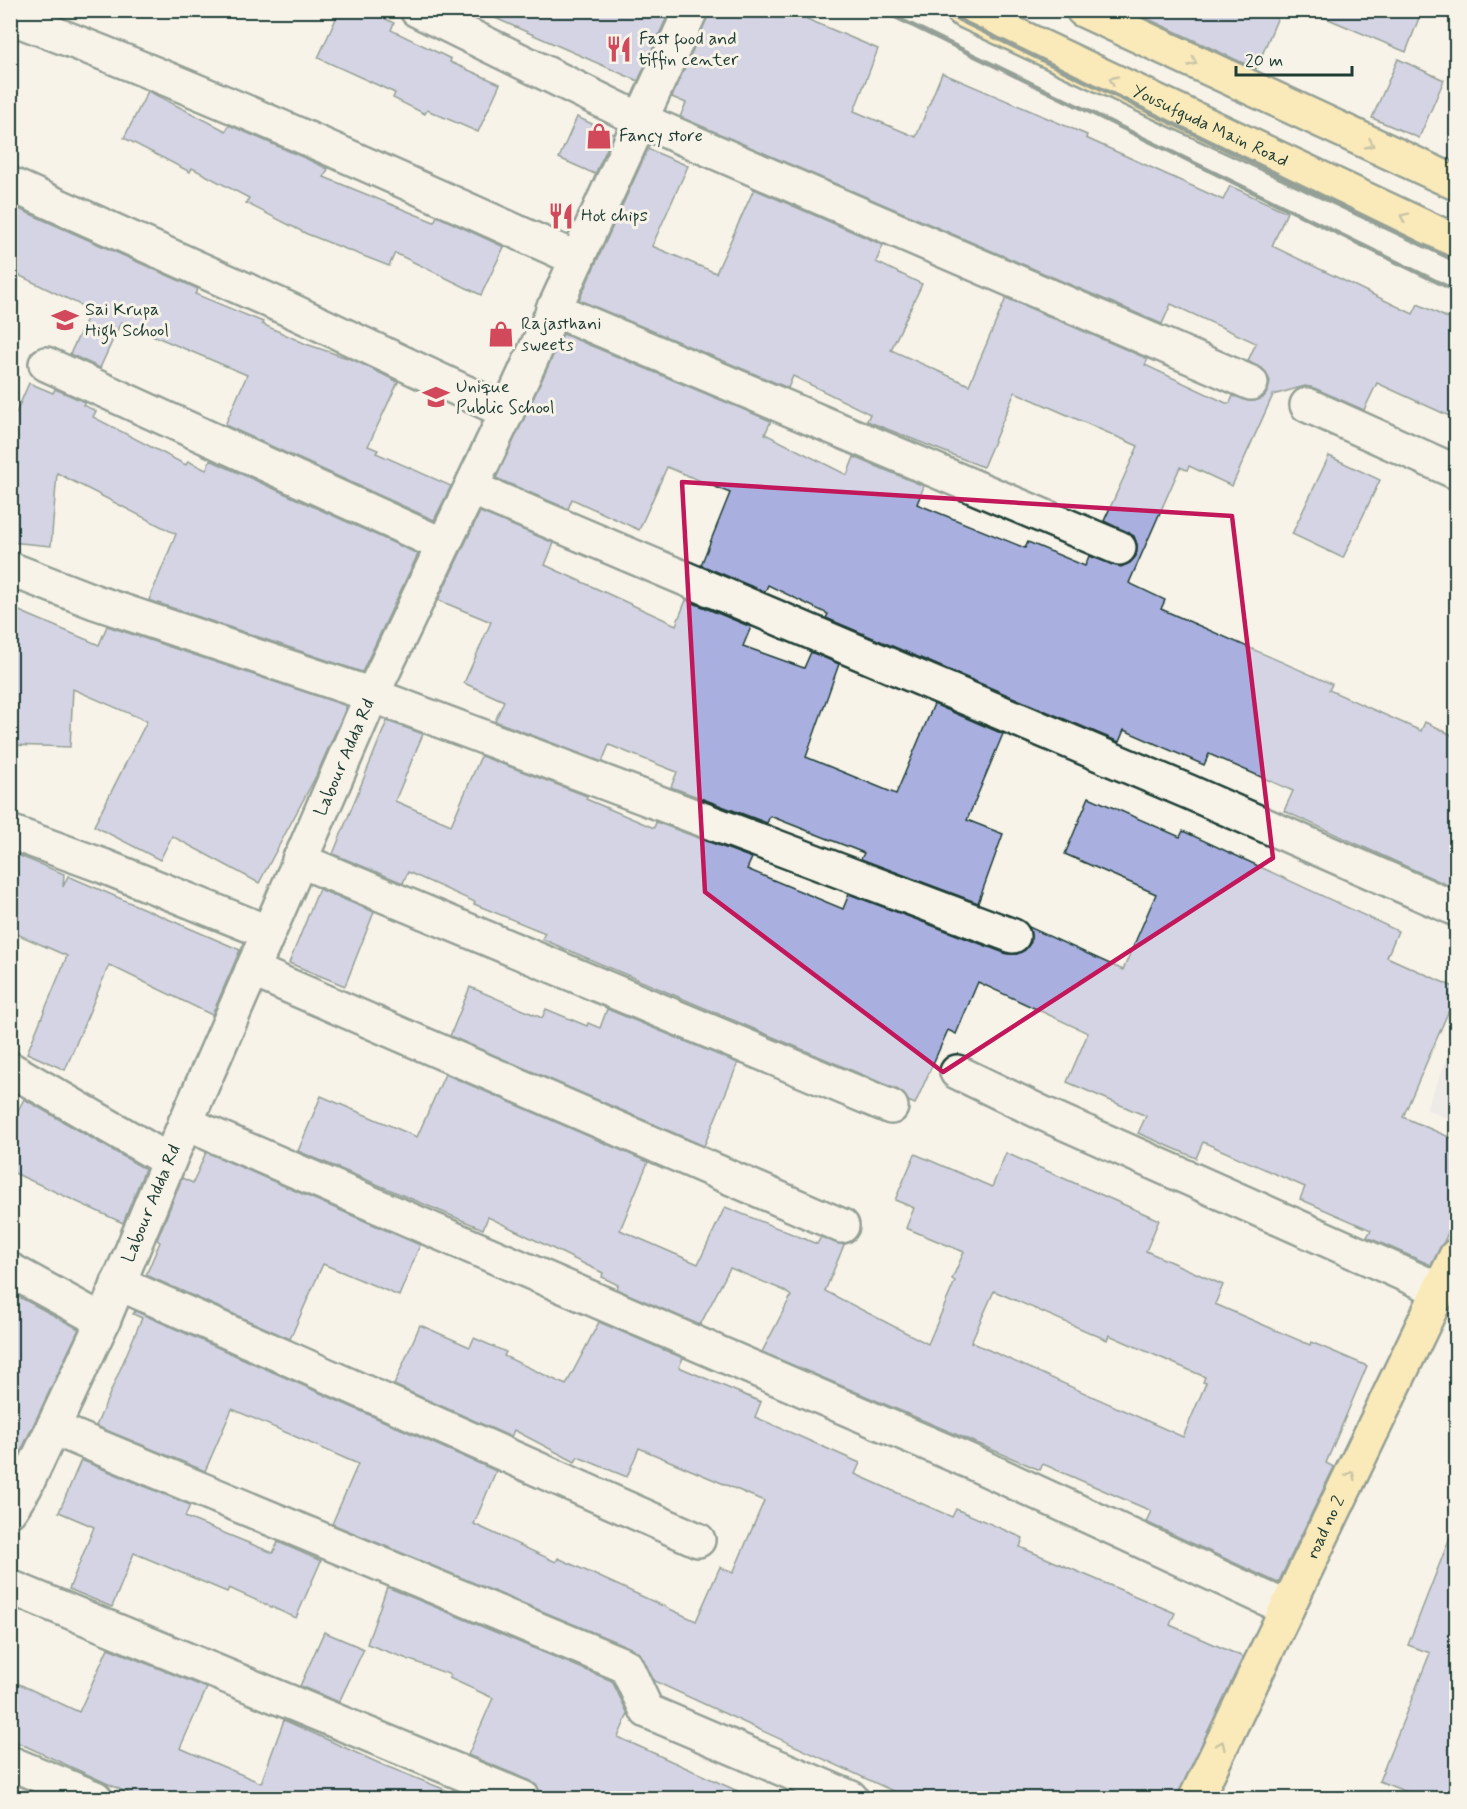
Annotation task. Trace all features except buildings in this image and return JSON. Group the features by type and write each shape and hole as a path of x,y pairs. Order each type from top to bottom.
{"main road":[{"name":"Yousufguda Main Road","path":"963,10 1456,242"},
{"path":"1083,10 1456,183"},
{"name":"road no 2","path":"1196,1798 1456,1256"}],"street":[{"path":"417,10 641,120 1251,383"},
{"name":"Labour Adda Rd","path":"15,1492 53,1428 102,1321 267,932 372,695 507,412 691,10"},
{"path":"10,17 84,45 333,150 577,259"},
{"path":"10,184 286,308 507,412"},
{"path":"553,309 1119,548"},
{"path":"46,364 443,545"},
{"path":"1307,405 1456,472"},
{"path":"471,488 1190,792 1456,909"},
{"path":"10,568 116,609 372,695 1013,936"},
{"path":"10,832 103,866 267,932"},
{"path":"299,860 891,1107"},
{"path":"252,970 842,1226"},
{"path":"10,1069 169,1161"},
{"path":"957,1072 1052,1117 1440,1290"},
{"path":"185,1123 971,1462 1287,1608"},
{"path":"10,1270 102,1321"},
{"path":"118,1283 698,1540"},
{"path":"53,1428 626,1666 647,1711 851,1798"},
{"path":"10,1587 524,1798"},
{"path":"10,1763 95,1798"}],"highlighted area":[{"path":"682,482 1232,516 1273,858 943,1072 705,892"}],"shaded area":[{"path":"1456,1039 1456,1122 1426,1109"}],"railway":[{"path":"881,10 1456,291"},
{"path":"939,10 1456,261"}],"place":[{"name":"Fast food and tiffin center","path":"619,49"},
{"name":"Fancy store","path":"599,136"},
{"name":"Hot chips","path":"561,216"},
{"name":"Sai Krupa High School","path":"65,320"},
{"name":"Rajasthani sweets","path":"501,334"},
{"name":"Unique Public School","path":"436,397"}]}
